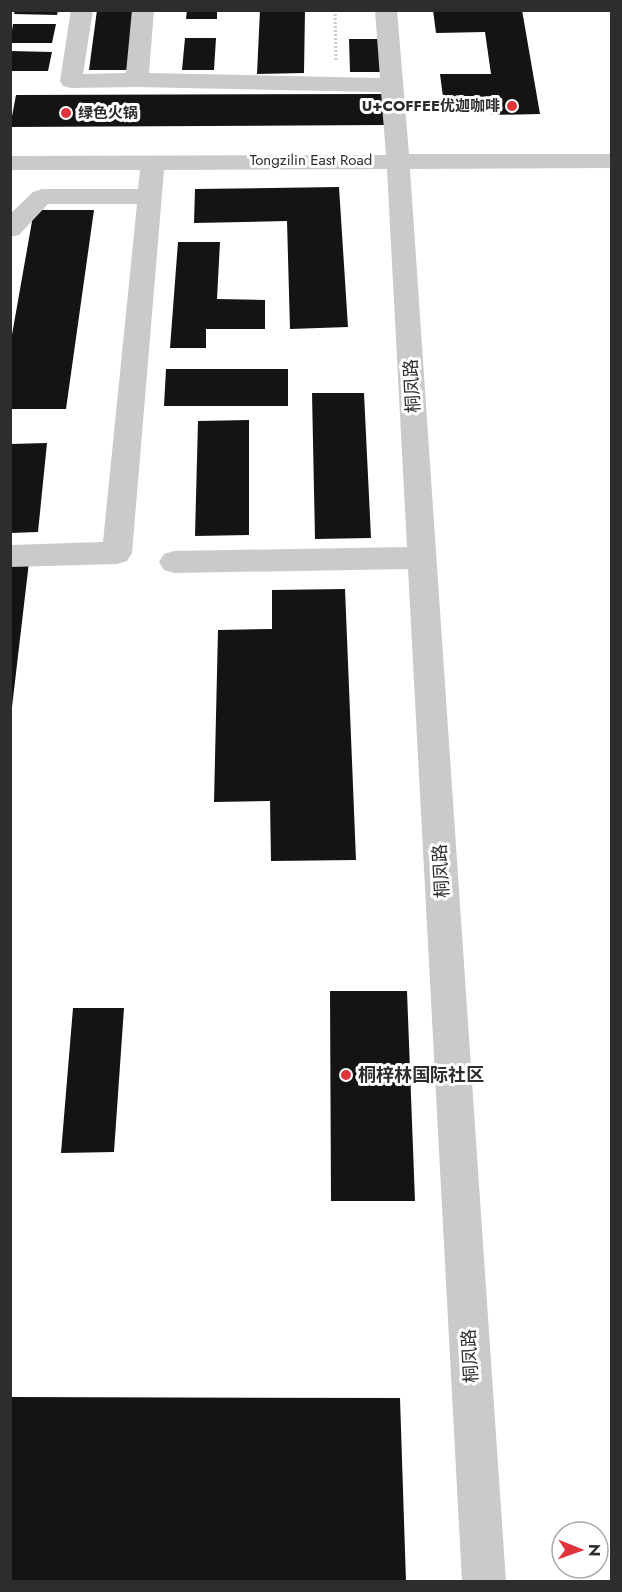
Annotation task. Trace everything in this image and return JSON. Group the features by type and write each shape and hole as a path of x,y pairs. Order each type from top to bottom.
{"street":[{"path":"82,10 71,81 137,80 392,85"},
{"path":"137,80 143,10"},
{"name":"桐凤路","path":"386,10 398,160 484,1581"},
{"name":"Tongzilin East Road","path":"10,163 612,160"},
{"path":"10,556 117,553 153,162"},
{"path":"10,230 42,197 150,196"},
{"path":"174,562 422,558"}],"path":[{"path":"335,10 337,85"}],"building":[{"path":"15,10 58,10 57,15 14,14"},
{"path":"97,10 137,10 130,70 89,70"},
{"path":"187,10 217,10 217,19 186,19"},
{"path":"260,10 305,10 304,73 257,74"},
{"path":"433,10 522,10 540,114 491,115 489,97 443,97 440,74 491,74 485,32 436,33"},
{"path":"13,24 56,24 52,43 10,43"},
{"path":"185,38 216,38 214,70 182,70"},
{"path":"349,39 380,39 382,72 350,72"},
{"path":"10,51 52,52 48,71 10,71"},
{"path":"383,94 385,125 10,127 16,95"},
{"path":"339,187 348,327 290,329 287,221 194,223 195,189"},
{"path":"34,210 94,210 66,409 10,409 10,346"},
{"path":"178,242 220,242 217,299 265,300 265,329 206,329 206,348 170,348"},
{"path":"166,369 288,369 288,406 164,406"},
{"path":"312,393 364,393 371,538 315,539"},
{"path":"249,420 249,535 195,536 198,421"},
{"path":"47,443 38,532 10,533 10,444"},
{"path":"29,562 12,707 10,707 10,563"},
{"path":"345,589 356,860 271,861 270,801 214,802 218,630 272,629 272,590"},
{"path":"330,991 407,991 415,1201 331,1201"},
{"path":"73,1008 124,1008 114,1152 61,1153"},
{"path":"10,1397 400,1398 406,1582 10,1582"}],"place":[{"name":"U+COFFEE优迦咖啡","path":"512,106"},
{"name":"绿色火锅","path":"66,113"},
{"name":"桐梓林国际社区","path":"346,1075"}]}
